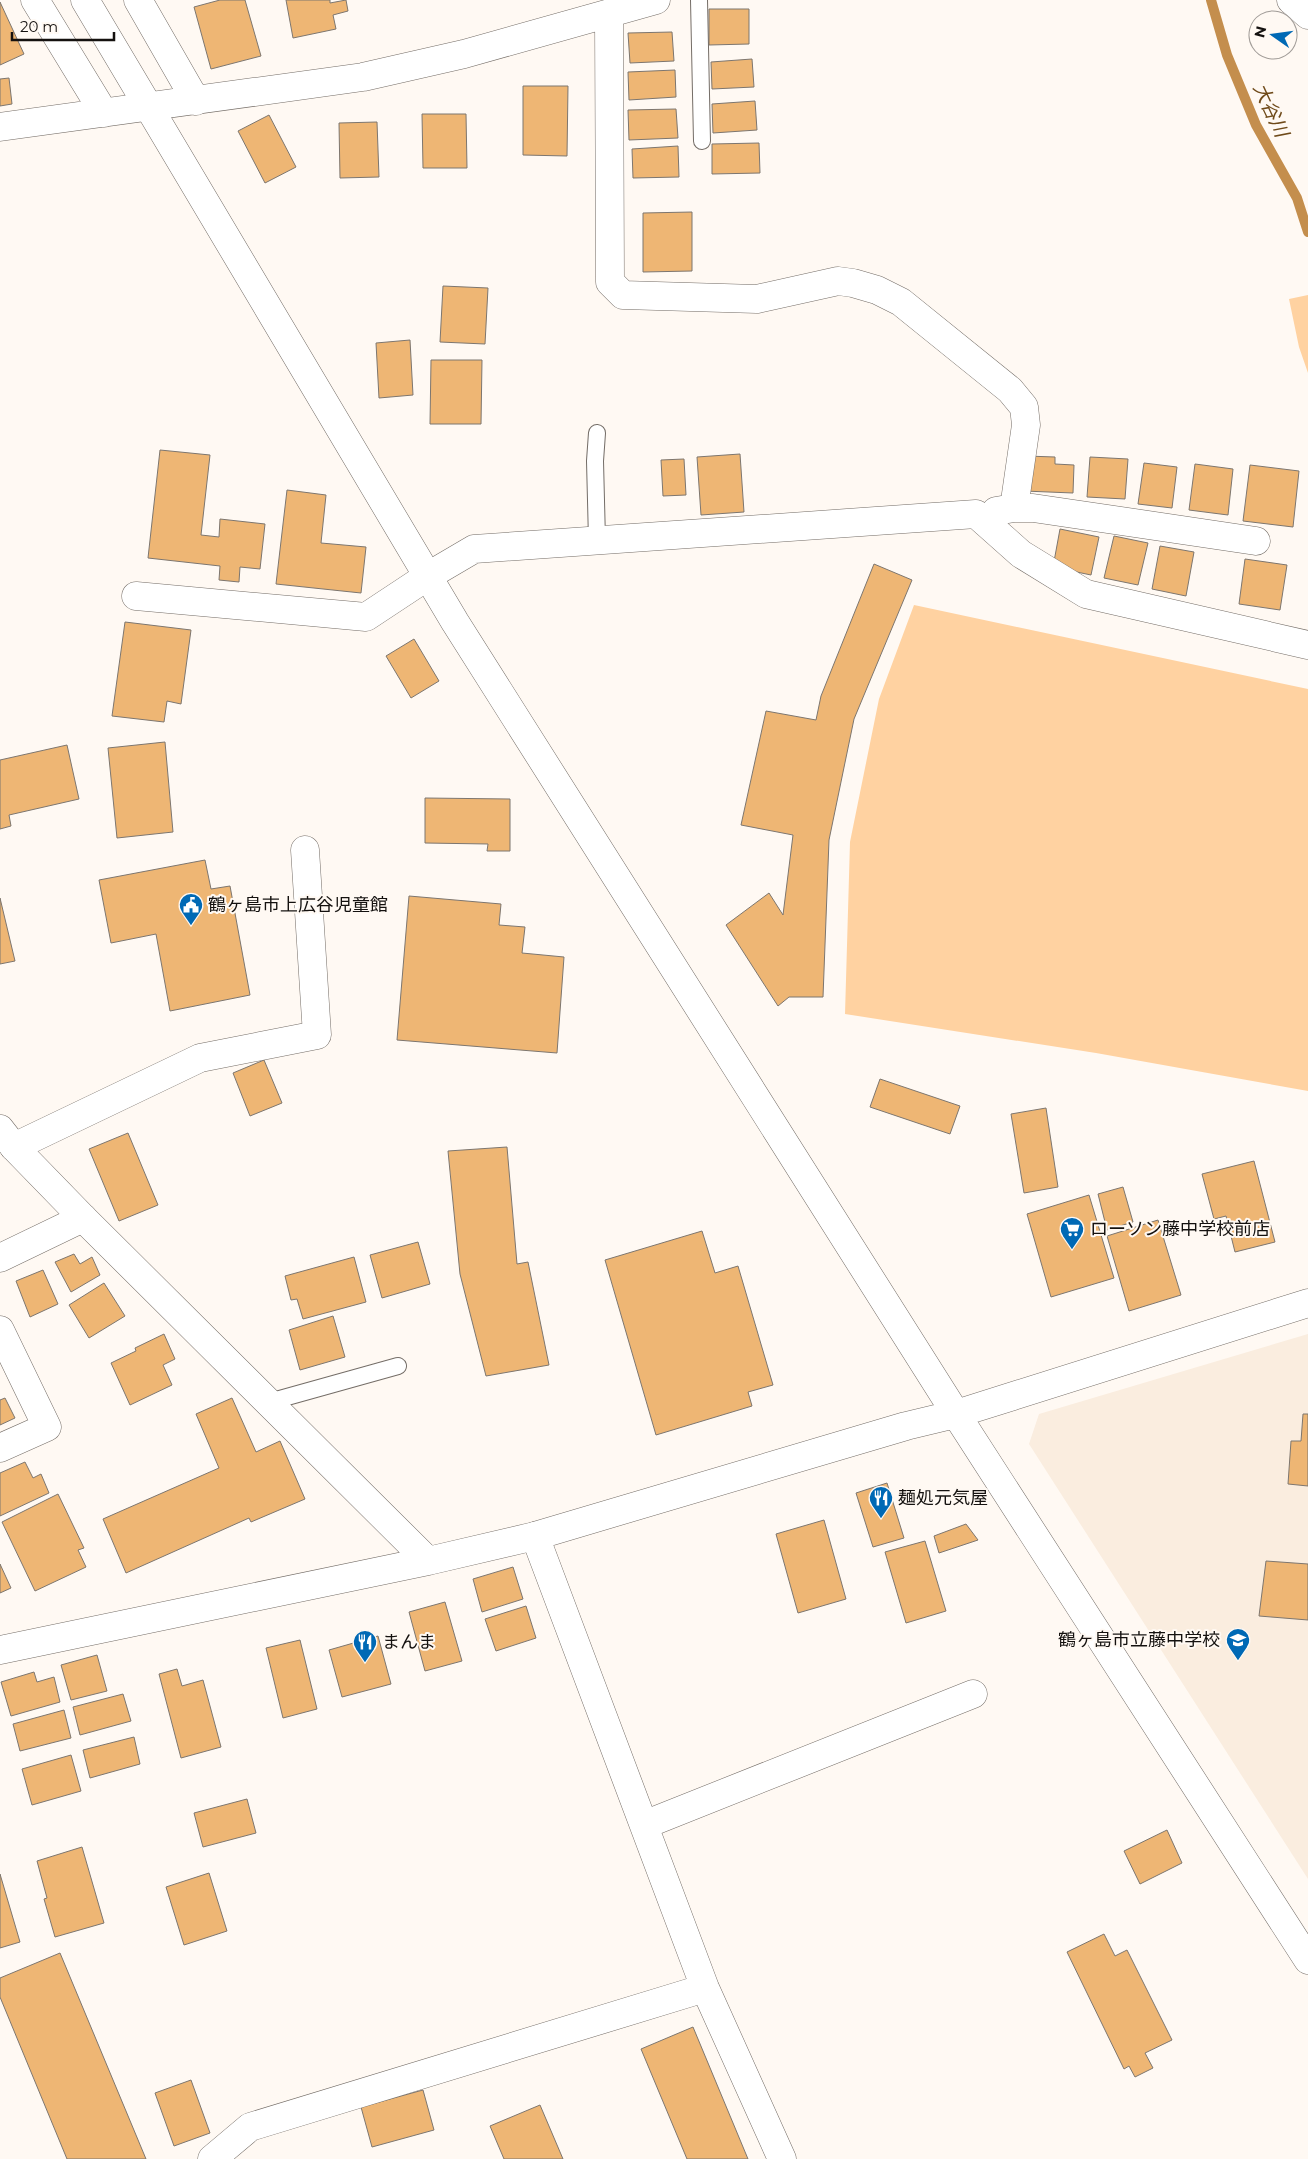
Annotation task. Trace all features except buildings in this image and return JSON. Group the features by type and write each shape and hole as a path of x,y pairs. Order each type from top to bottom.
{"street":[{"path":"35,0 104,113"},
{"path":"85,0 460,631 956,1414 1308,1960"},
{"path":"138,0 196,101"},
{"path":"0,127 363,77 464,54 656,0"},
{"path":"1291,0 1308,15"},
{"path":"609,14 610,282 623,295 757,299 838,281 877,290 901,302 1010,390 1024,407 1026,425 1014,508"},
{"path":"136,596 366,617 428,576 474,549 976,514 1014,508 1033,508 1256,542"},
{"path":"976,514 1021,554 1086,594 1308,645"},
{"path":"305,850 317,1035 200,1058 7,1138 83,1218 428,1561"},
{"path":"0,1258 83,1218"},
{"path":"0,1650 428,1561 535,1536 897,1428 956,1414 1308,1303"},
{"path":"0,1330 46,1427 0,1448"},
{"path":"535,1536 705,1988 782,2159"},
{"path":"644,1825 972,1694"},
{"path":"212,2159 250,2127 705,1988"}],"lane":[{"path":"699,0 702,141"},
{"path":"597,433 595,461 597,540"},
{"path":"269,1402 398,1366"}],"shaded area":[{"path":"1308,295 1308,373 1299,347 1289,299"},
{"path":"914,605 1308,689 1308,1091 1096,1053 845,1014 850,842 879,699"},
{"name":"鶴ヶ島市立藤中学校","path":"1308,1334 1308,1879 1029,1444 1039,1414"}],"waterway":[{"name":"大谷川","path":"1211,0 1227,55 1256,125 1297,198 1308,232"}],"place":[{"name":"鶴ヶ島市上広谷児童館","path":"191,926"},
{"name":"ローソン藤中学校前店","path":"1072,1250"},
{"name":"麺処元気屋","path":"881,1519"},
{"name":"鶴ヶ島市立藤中学校","path":"1238,1661"},
{"name":"まんま","path":"365,1663"}]}
